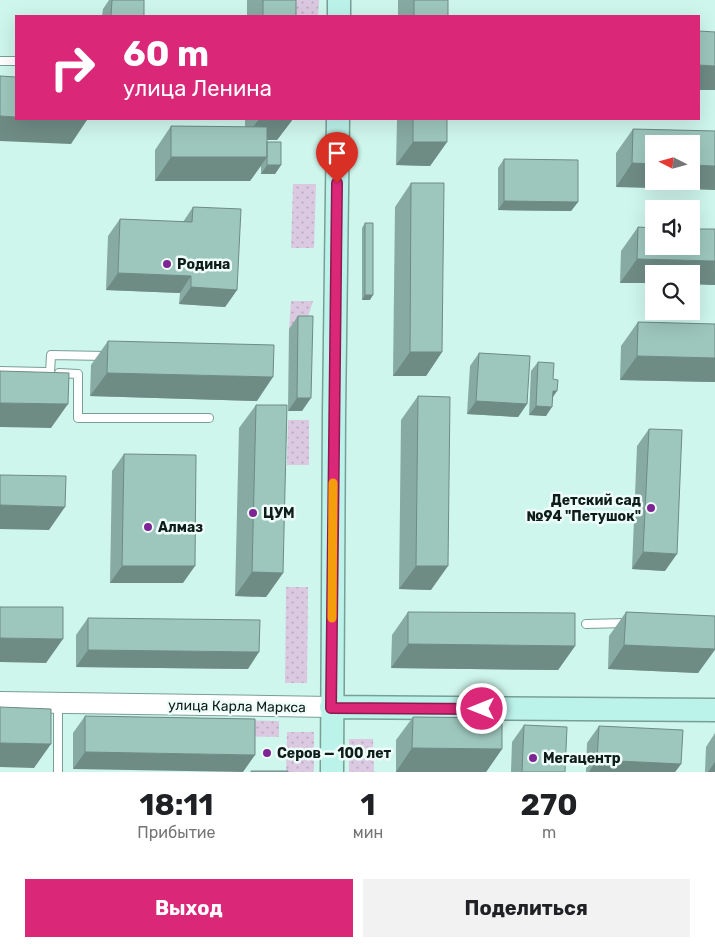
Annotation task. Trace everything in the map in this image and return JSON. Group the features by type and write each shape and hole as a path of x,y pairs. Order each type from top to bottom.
{"main road":[{"path":"339,0 339,15"},
{"path":"332,772 331,708 338,120"},
{"name":"улица Карла Маркса","path":"331,708 715,710"}],"street":[{"name":"улица Карла Маркса","path":"0,702 331,708"}],"lane":[{"path":"0,61 15,61"},
{"path":"50,373 51,355 117,356"},
{"path":"0,371 78,374 78,418 209,418"},
{"path":"586,624 636,623"},
{"path":"58,703 58,772"}],"shaded area":[{"path":"296,0 319,0 318,15 295,15"},
{"path":"293,184 316,184 314,248 291,248"},
{"path":"291,301 313,301 304,329 289,329"},
{"path":"288,420 309,420 309,465 287,465"},
{"path":"286,587 308,587 307,683 285,683"},
{"path":"229,720 279,721 279,737 229,736"},
{"path":"287,732 314,732 313,772 286,772"},
{"path":"349,739 373,739 374,772 349,772"}],"building":[{"path":"112,0 144,0 144,15 111,15"},
{"path":"263,0 296,0 296,15 263,15"},
{"path":"414,0 448,0 448,15 414,15"},
{"path":"700,31 715,32 715,66 700,65"},
{"path":"0,76 15,77 15,117 0,116"},
{"path":"413,120 447,120 447,142 413,142"},
{"path":"171,126 267,127 267,157 171,157"},
{"path":"633,129 715,131 715,166 700,165 700,135 645,135 645,164 632,163"},
{"path":"267,142 281,142 281,165 267,165"},
{"path":"504,159 578,160 578,202 504,201"},
{"path":"411,183 444,183 442,352 410,352"},
{"name":"Родина","path":"193,207 241,209 237,290 191,287 191,276 118,273 120,219 192,222"},
{"path":"365,223 373,223 373,295 365,295"},
{"path":"638,227 645,227 645,255 700,255 700,229 715,229 715,261 637,259"},
{"path":"298,316 313,316 311,398 297,398"},
{"path":"638,322 715,324 715,358 637,356"},
{"path":"108,341 274,345 273,377 107,373"},
{"path":"479,353 530,356 527,404 476,401"},
{"path":"538,362 554,363 553,379 558,380 557,391 553,391 552,407 536,406"},
{"path":"0,371 69,373 68,404 0,403"},
{"path":"418,396 450,397 448,566 416,566"},
{"path":"256,405 287,405 283,573 252,572"},
{"path":"649,429 682,430 677,554 643,552"},
{"name":"Алмаз","path":"124,454 196,455 195,566 122,566"},
{"path":"0,475 66,476 65,507 0,505"},
{"path":"0,607 63,607 63,639 0,638"},
{"path":"408,612 575,613 575,646 408,644"},
{"path":"626,612 715,616 715,649 624,645"},
{"path":"88,618 260,620 259,652 88,650"},
{"path":"0,707 51,709 51,744 0,743"},
{"path":"85,716 255,719 255,755 85,752"},
{"path":"413,717 502,718 502,749 412,748"},
{"path":"524,725 567,727 565,772 522,772"},
{"path":"599,726 683,730 681,764 597,760"},
{"path":"288,771 288,772 251,772"}],"slow traffic":[{"path":"332,618 333,483"}],"place":[{"name":"Родина","path":"167,264"},
{"name":"Детский сад №94 \"Петушок\"","path":"651,508"},
{"name":"ЦУМ","path":"253,513"},
{"name":"Алмаз","path":"148,527"},
{"name":"Серов — 100 лет","path":"267,753"},
{"name":"Мегацентр","path":"533,758"}],"route":[{"path":"337,183 331,708 482,709"}]}
